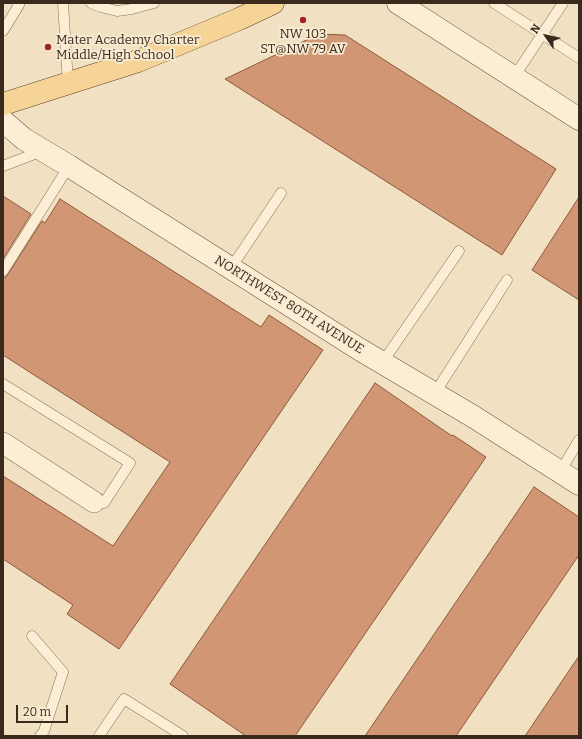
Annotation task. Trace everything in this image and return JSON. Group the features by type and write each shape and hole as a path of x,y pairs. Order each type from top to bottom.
{"main road":[{"path":"3,104 138,61 273,3"}],"street":[{"path":"398,3 579,119"},
{"name":"NORTHWEST 80TH AVENUE","path":"3,121 24,139 44,150 382,363 474,417 579,484"},
{"path":"3,443 94,502"}],"lane":[{"path":"3,31 20,5 16,3"},
{"path":"63,3 68,83"},
{"path":"91,3 117,11 132,9 154,3"},
{"path":"494,3 579,58"},
{"path":"514,78 563,3"},
{"path":"3,166 44,150"},
{"path":"3,271 69,166"},
{"path":"231,268 281,193"},
{"path":"382,363 459,251"},
{"path":"435,393 507,280"},
{"path":"3,384 130,463 104,503 94,502"},
{"path":"560,472 579,440"},
{"path":"32,636 63,672 44,731 40,736"},
{"path":"99,736 124,699 183,736"}],"building":[{"path":"319,34 345,35 556,169 502,255 225,79"},
{"path":"3,196 31,214 3,259"},
{"path":"579,197 579,300 532,270"},
{"path":"60,199 261,327 269,315 323,350 119,649 67,614 73,605 3,559 3,476 113,546 170,462 3,355 3,277 6,277 42,221 45,223"},
{"path":"375,383 452,436 453,435 486,457 295,736 246,736 170,684"},
{"path":"534,487 579,517 579,555 456,736 365,736"},
{"path":"579,656 579,736 525,736"}],"place":[{"name":"NW 103 ST@NW 79 AV","path":"303,20"},
{"name":"Mater Academy Charter Middle/High School","path":"48,47"}]}
